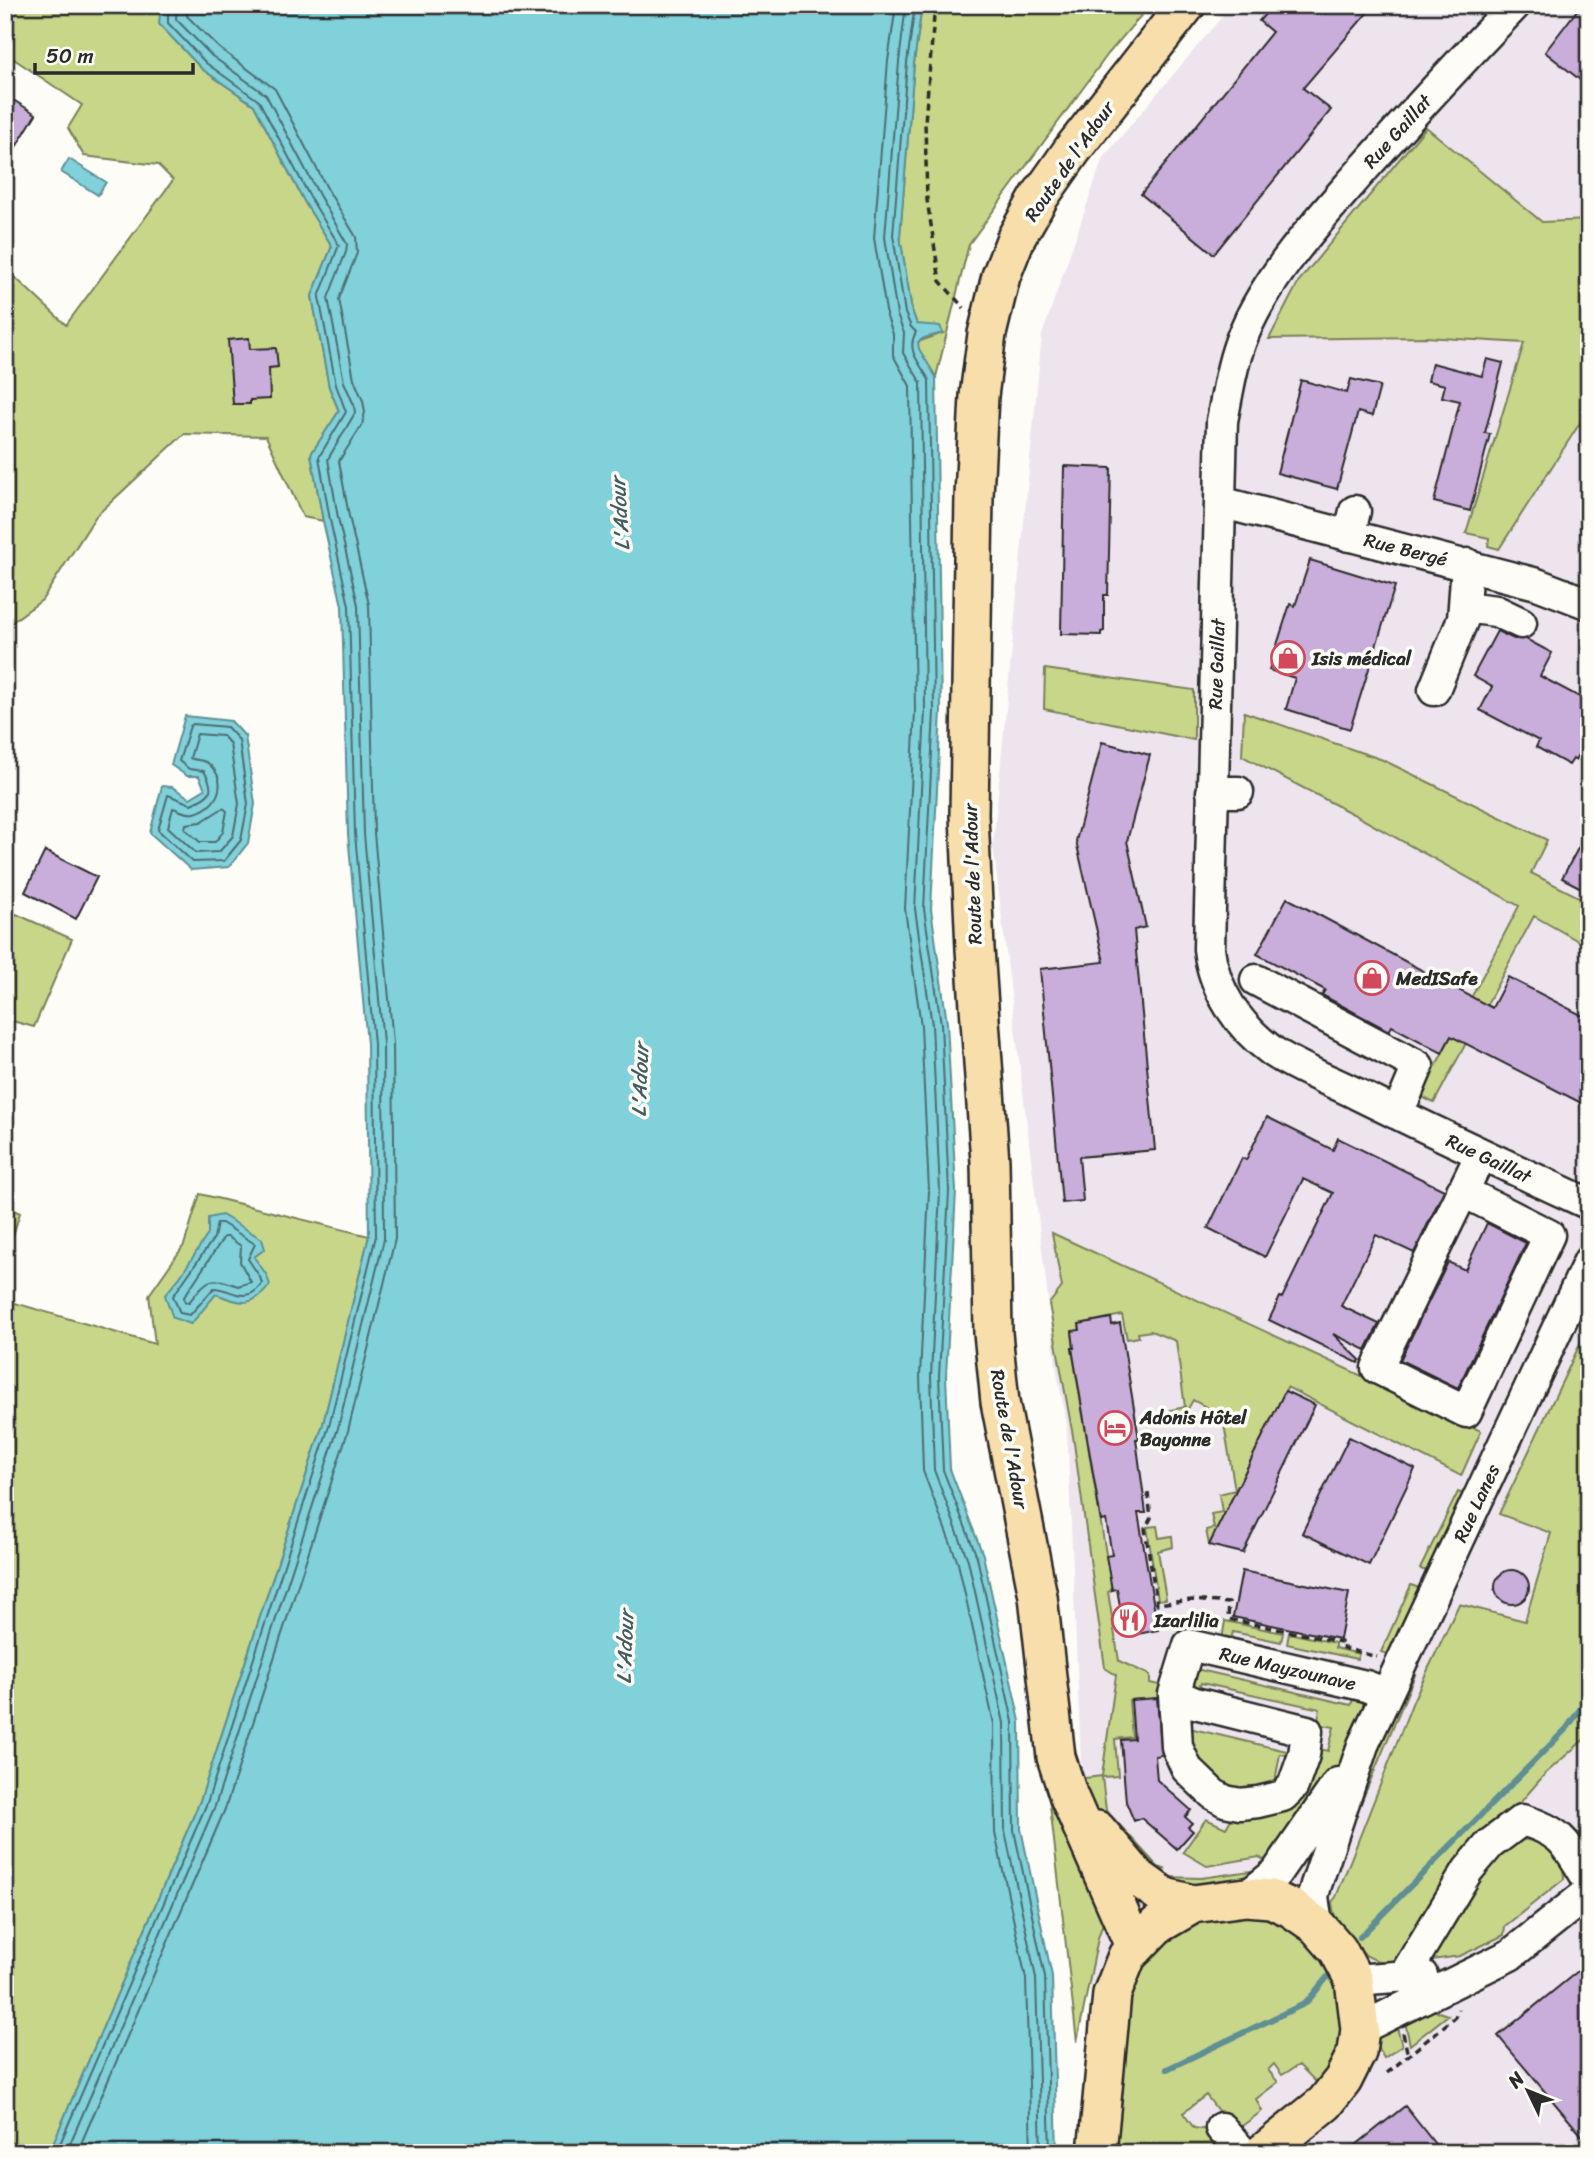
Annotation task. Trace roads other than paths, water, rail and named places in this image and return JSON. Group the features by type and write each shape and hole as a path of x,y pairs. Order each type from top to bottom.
{"main road":[{"name":"Route de l'Adour","path":"1135,1948 1069,1797 1056,1757 1038,1597 1000,1402 993,1333 990,1162 975,948 970,816 974,496 979,396 987,334 1001,276 1016,239 1040,196 1073,149 1186,5"},
{"name":"Route de l'Adour","path":"1069,1797 1137,1877 1165,1897 1193,1903"},
{"path":"1097,2153 1112,1994 1127,1956 1157,1925 1193,1903 1246,1897 1271,1899 1291,1908 1317,1926 1338,1950 1354,1980 1360,2029 1357,2052 1343,2080 1325,2104 1263,2153"}],"street":[{"name":"Rue Gaillat","path":"1515,5 1438,85 1321,218 1266,290 1244,331 1236,354 1222,421 1220,502 1228,577 1225,792 1202,843 1212,968 1229,1005 1241,1022 1273,1052 1589,1204"},
{"name":"Rue Bergé","path":"1220,502 1387,532 1467,564 1537,584 1589,604"},
{"path":"1434,690 1463,619 1467,564"},
{"path":"1464,607 1496,611 1521,623"},
{"path":"1256,980 1418,1066 1395,1113"},
{"path":"1462,1191 1549,1235 1466,1412 1377,1368 1462,1191 1481,1154"},
{"name":"Rue Lanes","path":"1317,1926 1313,1896 1363,1745 1589,1261"},
{"name":"Rue Mayzounave","path":"1174,1694 1189,1645 1366,1686 1386,1694"},
{"path":"1174,1694 1195,1703 1307,1731 1304,1755 1293,1786 1283,1796 1240,1804 1225,1801 1213,1794 1187,1769 1177,1747 1174,1694"},
{"name":"Rue Lanes","path":"1246,1897 1276,1873 1363,1745"},
{"path":"1360,2029 1510,1955 1588,1880 1567,1844 1547,1827 1522,1820 1490,1844 1468,1870 1404,1976"},
{"path":"1354,1980 1484,1967"},
{"path":"1221,2128 1243,2153"}],"water":[{"name":"L'Adour","path":"161,5 922,5 914,63 900,236 912,311 917,324 940,326 943,333 918,342 919,349 936,377 941,711 931,909 947,1023 956,1191 946,1376 950,1469 983,1555 1020,1721 1021,1829 1052,1976 1057,2153 49,2153 200,1801 323,1424 369,1236 367,1044 348,834 342,606 311,454 339,411 329,387 312,296 332,246 305,203 254,105 202,69 159,24"},
{"path":"69,159 106,182 98,195 61,172"},
{"path":"185,716 231,721 245,736 255,804 248,843 229,867 191,870 150,833 162,786 172,787 190,798 205,789 199,776 187,776 171,765"},
{"path":"222,1215 262,1239 265,1249 254,1257 270,1285 258,1298 246,1302 216,1294 191,1324 173,1318 165,1295 208,1234 208,1218"}],"waterway":[{"path":"1360,1937 1567,1728 1589,1696"},
{"path":"1167,2069 1306,2003 1329,1975"}],"place":[{"name":"Isis médical","path":"1288,658"},
{"name":"MedISafe","path":"1372,978"},
{"name":"Adonis Hôtel Bayonne","path":"1115,1428"},
{"name":"Izarlilia","path":"1129,1620"}]}
